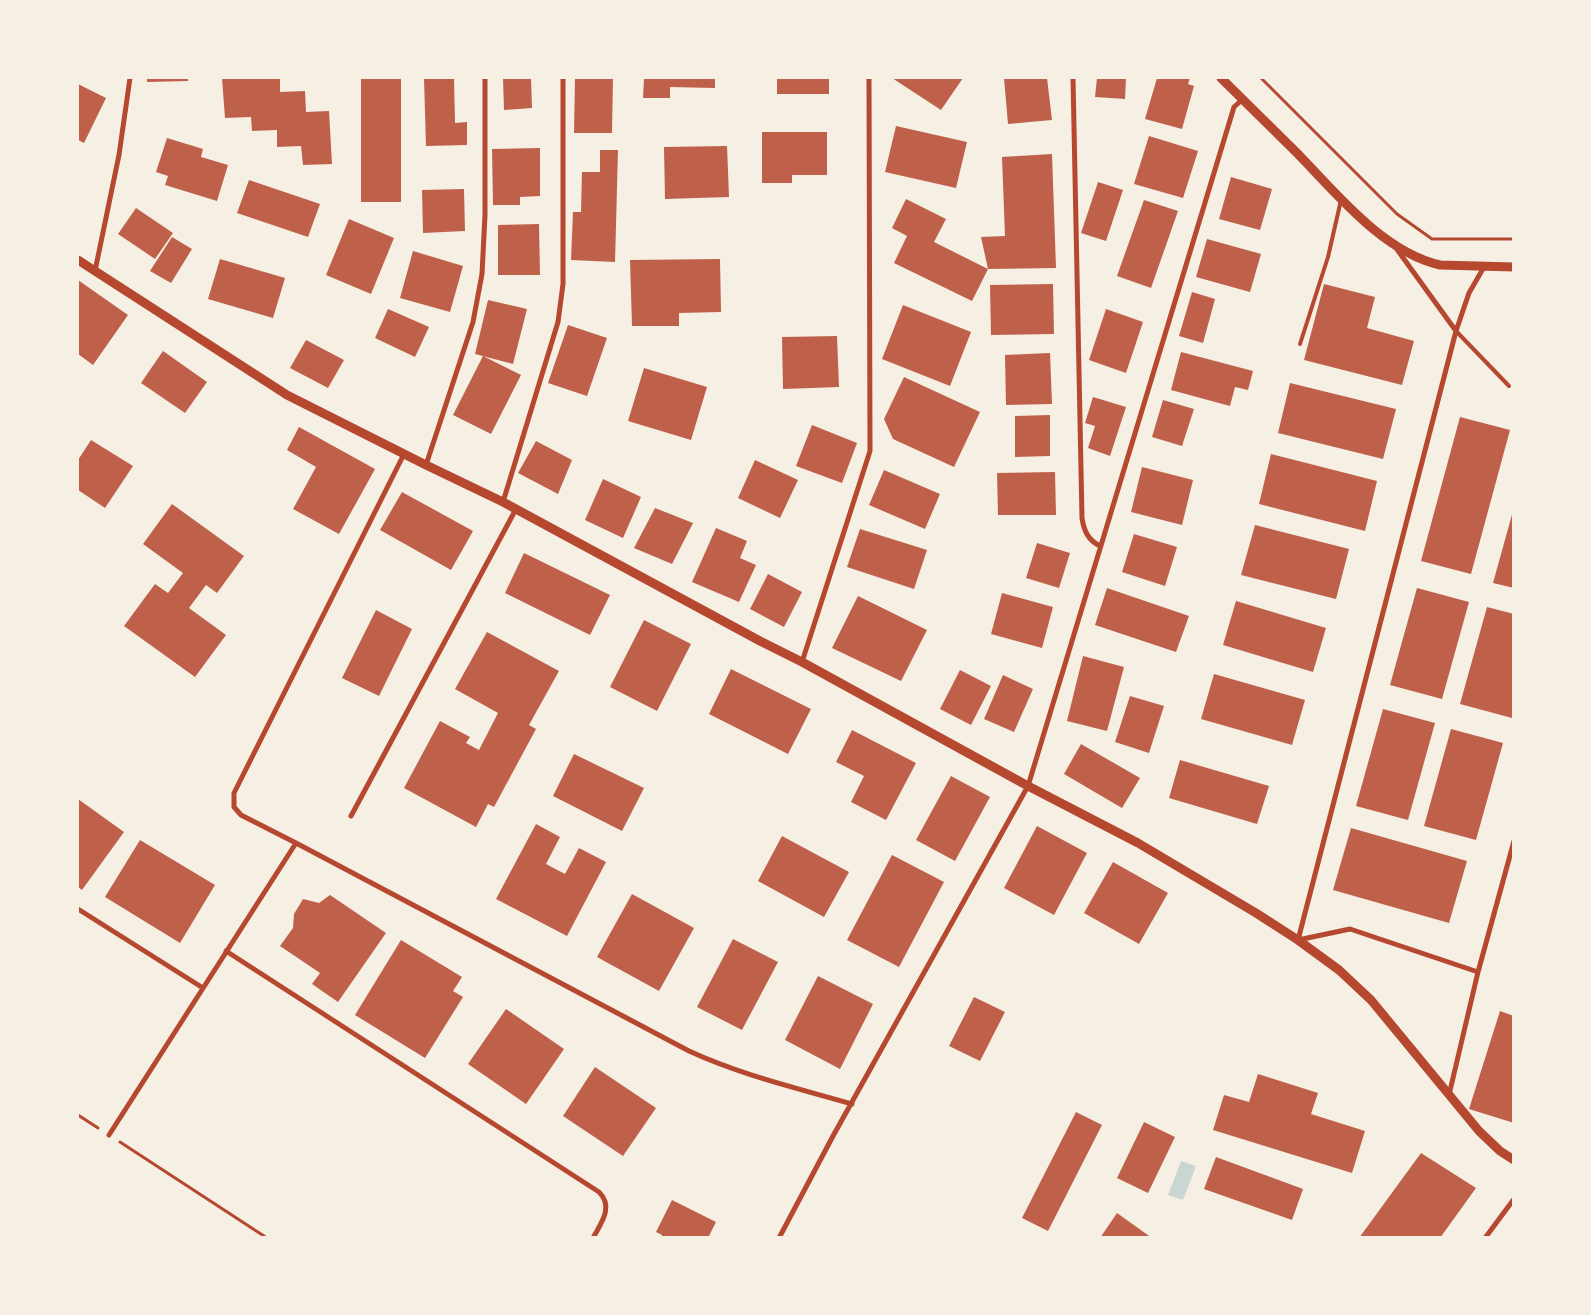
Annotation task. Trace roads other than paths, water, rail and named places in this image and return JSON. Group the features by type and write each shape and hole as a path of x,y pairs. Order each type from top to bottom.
{"street":[{"path":"95,271 119,155 130,78"},
{"path":"426,465 473,322 482,274 485,215 485,78"},
{"path":"503,502 560,313 563,284 563,78"},
{"path":"802,662 870,451 870,78"},
{"path":"1073,78 1082,518 1083,526 1089,538 1100,546"},
{"path":"1221,78 1341,198 1392,244 1428,262 1456,266 1514,267"},
{"path":"779,1238 1028,786 1234,107 1242,99"},
{"path":"1392,244 1456,331"},
{"path":"78,260 287,394 503,502 802,662 1028,786 1138,843 1249,908 1339,970 1371,1000 1484,1136 1514,1160"},
{"path":"1298,940 1456,331 1469,293 1484,267"},
{"path":"404,454 234,793 234,807 241,816 296,843 697,1055 739,1071 852,1104"},
{"path":"351,816 516,509"},
{"path":"1449,1095 1478,972 1514,841"},
{"path":"109,1135 296,843"},
{"path":"78,908 203,988"},
{"path":"1298,940 1350,929 1478,972"},
{"path":"226,951 599,1192 605,1200 606,1210 593,1238"},
{"path":"1485,1238 1514,1199"}],"lane":[{"path":"1300,344 1328,257 1341,198"},
{"path":"1456,331 1509,386"}]}
